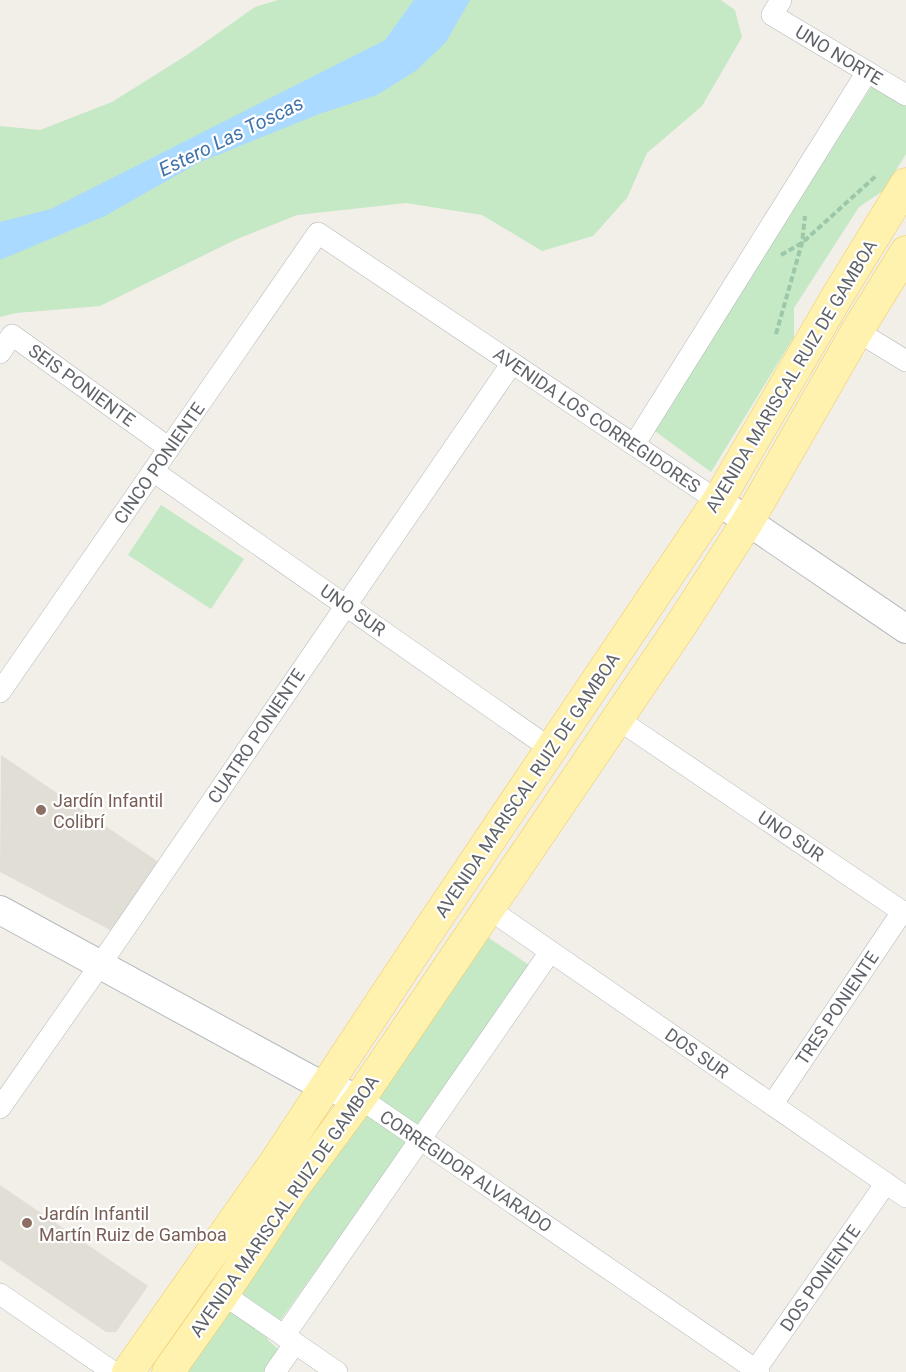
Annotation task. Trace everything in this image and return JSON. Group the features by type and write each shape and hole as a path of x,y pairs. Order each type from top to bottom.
{"main road":[{"name":"AVENIDA MARISCAL RUIZ DE GAMBOA","path":"128,1372 274,1164 718,501 838,295 894,177"},
{"name":"AVENIDA MARISCAL RUIZ DE GAMBOA","path":"168,1372 291,1191 360,1098 681,625 748,521 906,252"}],"street":[{"name":"UNO NORTE","path":"777,8 867,72 906,95"},
{"path":"634,445 867,72"},
{"name":"AVENIDA LOS CORREGIDORES","path":"318,233 906,629"},
{"name":"CINCO PONIENTE","path":"0,692 318,233"},
{"path":"857,332 906,361"},
{"name":"SEIS PONIENTE","path":"0,353 12,335 169,448"},
{"name":"CUATRO PONIENTE","path":"0,1108 512,363"},
{"name":"UNO SUR","path":"153,471 551,749"},
{"name":"UNO SUR","path":"616,718 904,913"},
{"name":"DOS SUR","path":"489,909 900,1191"},
{"name":"CORREGIDOR ALVARADO","path":"0,910 325,1087 360,1098 756,1371"},
{"name":"TRES PONIENTE","path":"772,1105 904,913"},
{"path":"274,1372 290,1339 420,1140 550,952"},
{"name":"DOS PONIENTE","path":"756,1371 900,1191"},
{"path":"0,1294 113,1372"},
{"path":"223,1294 337,1372"}],"path":[{"path":"773,260 802,243 894,177"},
{"path":"776,334 802,243 806,207"}],"shaded area":[{"name":"Jardín Infantil Colibrí","path":"1,755 160,863 112,931 0,872"},
{"name":"Jardín Infantil Martín Ruiz de Gamboa","path":"0,1185 148,1286 116,1332 106,1332 0,1260"}],"green space":[{"path":"278,0 721,0 735,10 742,37 702,106 647,153 627,198 593,236 542,251 482,215 406,203 297,215 237,239 100,306 16,313 0,317 0,126 40,130 112,102 187,55 255,7"},
{"path":"872,86 906,105 906,154 883,191 859,207 794,308 794,337 711,472 652,429"},
{"path":"161,505 244,559 211,609 128,555"},
{"path":"486,936 532,967 267,1339 279,1350 264,1372 184,1372"}],"water":[{"name":"Estero Las Toscas","path":"414,0 470,0 446,42 417,70 377,95 319,114 198,163 105,216 0,260 0,222 51,209 385,40"}],"place":[{"name":"Jardín Infantil Colibrí","path":"41,810"},
{"name":"Jardín Infantil Martín Ruiz de Gamboa","path":"27,1223"}]}
